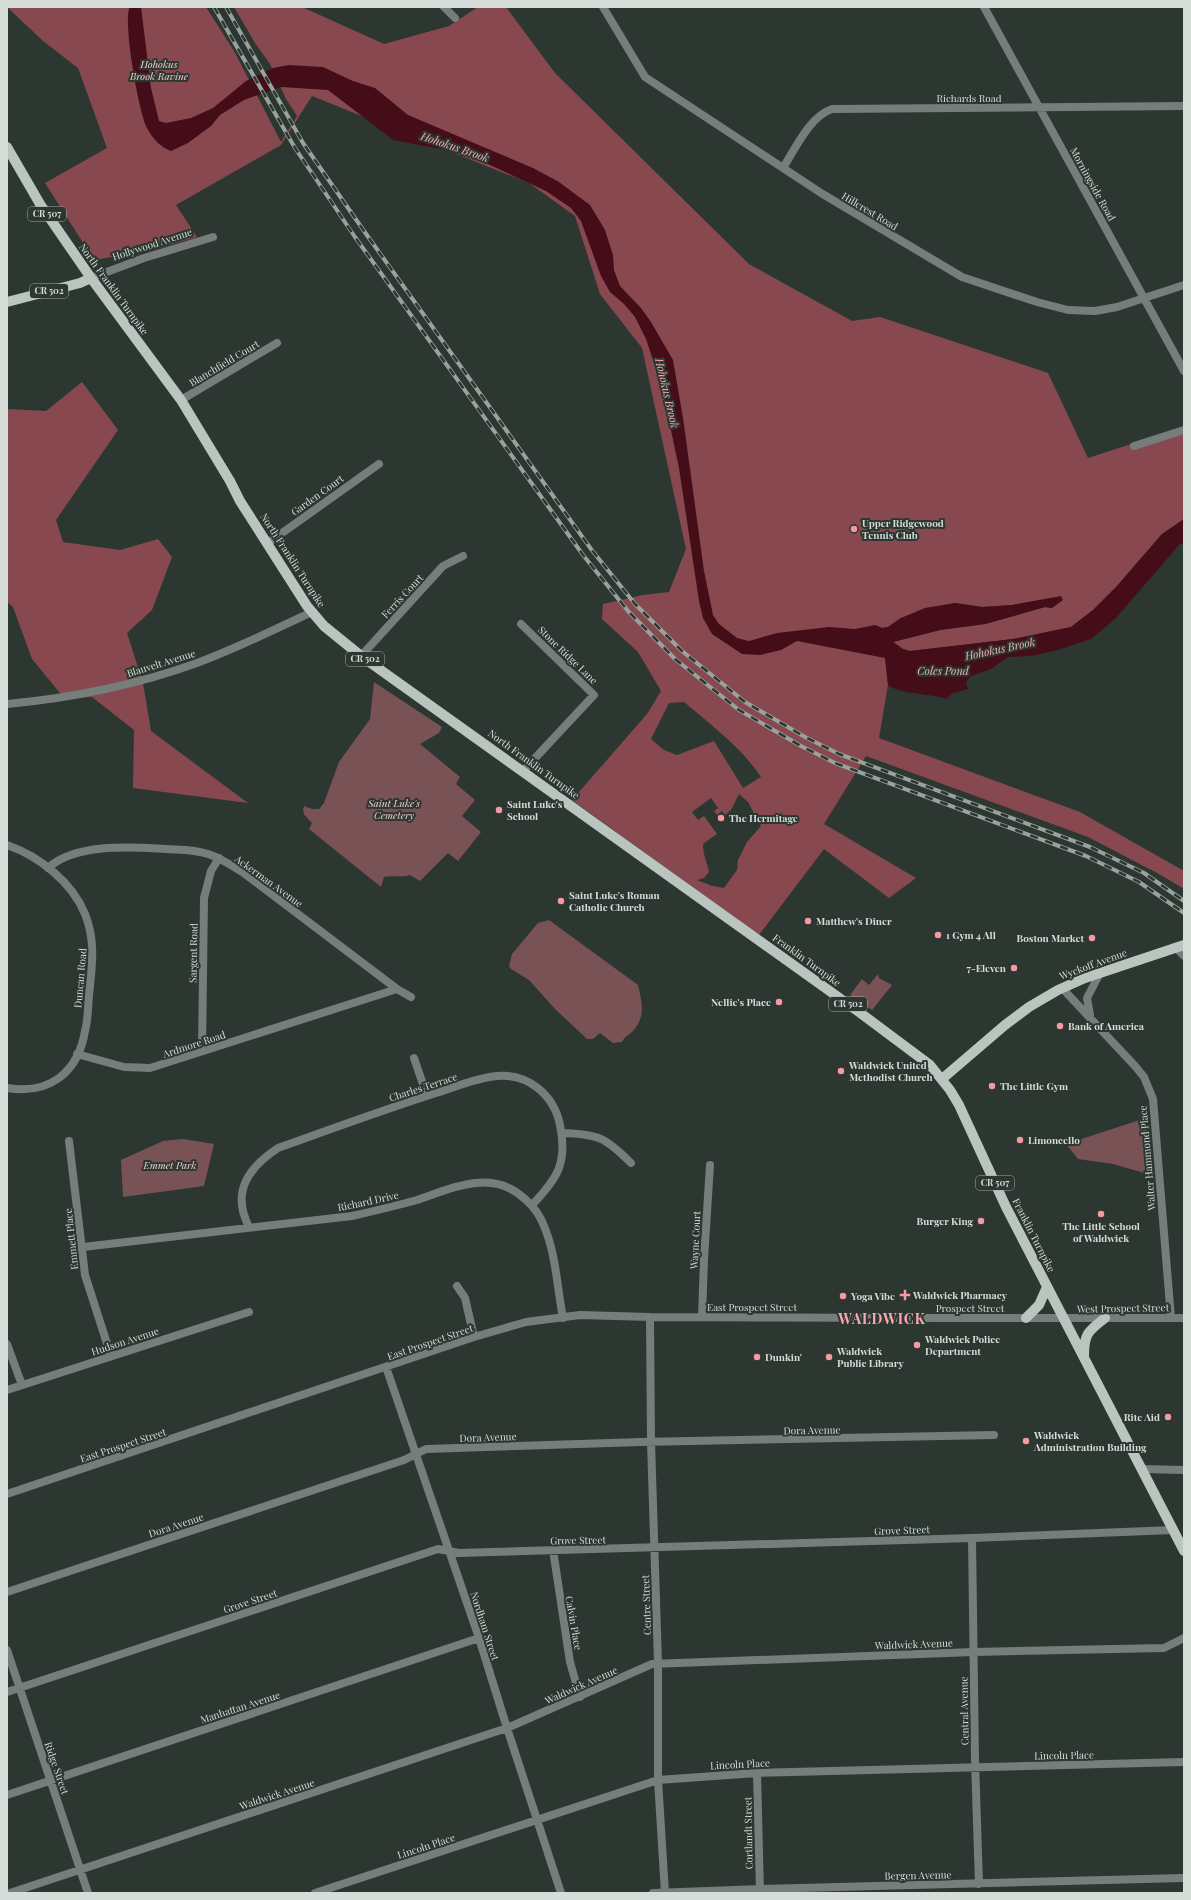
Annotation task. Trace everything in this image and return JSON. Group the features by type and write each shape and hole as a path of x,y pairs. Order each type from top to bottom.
{"main road":[{"name":"North Franklin Turnpike","path":"7,147 40,204 91,278 181,400 230,481 240,501 268,543 296,590 312,612 339,639 361,656 750,934"},
{"name":"Hollywood Avenue","path":"7,302 80,283 91,278"},
{"name":"Franklin Turnpike","path":"750,934 930,1065 942,1079 959,1105 1006,1207 1184,1551"},
{"name":"Wyckoff Avenue","path":"942,1079 1016,1016 1062,988 1100,973 1180,946"},
{"path":"1026,1318 1039,1305 1047,1287"},
{"path":"1085,1360 1085,1339 1088,1332 1105,1318"}],"street":[{"path":"444,7 455,18"},
{"name":"Hillcrest Road","path":"603,7 645,77 783,168 900,241 962,277 1038,302 1068,310 1095,311 1117,307 1184,284"},
{"name":"Morningside Road","path":"984,7 1184,371"},
{"name":"Richards Road","path":"783,168 815,120 824,111 832,109 1184,106"},
{"name":"Hollywood Avenue","path":"91,278 144,258 213,238"},
{"name":"Blanchfield Court","path":"181,400 277,343"},
{"path":"1134,446 1184,430"},
{"name":"Garden Court","path":"268,543 379,464"},
{"name":"Ferris Court","path":"361,656 443,566 463,556"},
{"name":"Blauvelt Avenue","path":"7,704 85,693 161,675 234,648 312,612"},
{"name":"Stone Ridge Lane","path":"521,624 594,695 522,771"},
{"path":"7,845 33,857 48,868"},
{"name":"Ackerman Avenue","path":"48,868 61,859 85,852 126,846 191,850 219,858 245,874 397,989 411,997"},
{"name":"Sargent Road","path":"202,1051 204,898 211,871 219,858"},
{"name":"Duncan Road","path":"48,868 68,887 77,899 87,919 93,942 94,958 86,1031 77,1054"},
{"path":"1180,946 1184,956"},
{"path":"1091,1017 1087,1003 1088,998 1100,973"},
{"name":"Walter Hammond Place","path":"1062,988 1091,1017 1144,1077 1153,1099 1171,1318"},
{"name":"Ardmore Road","path":"77,1054 136,1069 164,1065 202,1051 397,989"},
{"path":"7,1088 29,1090 52,1082 72,1067 77,1054"},
{"path":"414,1058 427,1096"},
{"name":"Charles Terrace","path":"249,1227 241,1210 240,1202 242,1191 250,1174 259,1162 278,1148 427,1096 497,1076 523,1080 533,1084 549,1098 559,1120 562,1134 562,1152 556,1177 550,1186 532,1205"},
{"path":"562,1134 595,1136 617,1149 631,1162"},
{"name":"Emmett Place","path":"69,1140 83,1247 84,1275 111,1356"},
{"name":"Wayne Court","path":"702,1317 710,1165"},
{"name":"Richard Drive","path":"83,1247 352,1216 397,1205 455,1187 482,1182 496,1183 508,1187 520,1194 532,1205 544,1225 549,1242 563,1318"},
{"path":"457,1286 465,1298 474,1338"},
{"name":"Hudson Avenue","path":"7,1390 249,1312"},
{"name":"East Prospect Street","path":"7,1494 386,1367 526,1322 580,1315 650,1317 877,1318"},
{"name":"Centre Street","path":"650,1317 651,1442 658,1663 658,1780 666,1892"},
{"name":"Prospect Street","path":"877,1318 1063,1319"},
{"name":"West Prospect Street","path":"1063,1319 1184,1318"},
{"path":"7,1344 22,1385"},
{"name":"Nordham Street","path":"386,1367 450,1551 562,1893"},
{"name":"Dora Avenue","path":"7,1592 404,1460 426,1449 651,1442 994,1435"},
{"path":"1142,1469 1184,1470"},
{"name":"Grove Street","path":"7,1692 438,1549 459,1553 972,1538 1173,1530"},
{"name":"Central Avenue","path":"972,1538 975,1767 979,1884"},
{"name":"Calvin Place","path":"553,1550 569,1655 580,1697"},
{"name":"Manhattan Avenue","path":"7,1795 479,1638"},
{"name":"Waldwick Avenue","path":"10,1893 507,1728 652,1664 973,1652 1164,1648 1184,1638"},
{"name":"Ridge Street","path":"7,1650 88,1893"},
{"name":"Lincoln Place","path":"316,1893 658,1780 757,1773 1184,1762"},
{"name":"Cortlandt Street","path":"757,1773 760,1891"},
{"name":"Bergen Avenue","path":"653,1893 1184,1878"}],"green space":[{"name":"Hohokus Brook Ravine","path":"7,7 206,7 234,51 281,142 297,116 286,99 270,64 255,43 234,7 302,7 384,44 449,26 478,7 506,7 555,73 749,264 852,321 880,317 1048,373 1088,458 1184,427 1184,519 1162,534 1117,586 1093,610 1071,627 1013,639 910,651 903,649 893,642 940,630 985,624 1045,607 1052,608 1052,598 1012,605 982,607 955,603 901,618 888,627 882,628 876,625 884,648 888,685 879,738 1080,812 1184,871 1184,889 1159,874 1088,837 866,756 824,824 916,878 889,898 824,849 759,935 572,800 647,714 661,691 638,652 602,619 603,604 643,595 669,592 686,549 642,348 600,294 575,216 529,183 312,96 281,145 176,205 197,237 149,251 94,260 45,183 107,148 78,68 43,41","holes":["684,702 735,746 761,777 743,788 714,741 677,755 664,750 651,739 669,703","739,794 748,802 761,826 747,842 738,860 737,870 724,888 712,886 697,880 704,878 709,872 704,855 703,844 717,834 704,816 698,820 692,812 711,798 718,808 714,811 717,815 722,811 725,815 731,810"]},
{"path":"82,382 118,430 56,520 63,542 120,550 158,539 172,557 152,610 127,633 143,683 151,731 248,803 133,788 134,730 92,697 64,698 32,659 13,607 7,602 7,409 46,411"},
{"name":"Saint Luke's Cemetery","path":"374,682 442,727 439,733 420,744 460,777 456,784 475,800 462,816 481,832 458,861 448,853 420,881 410,875 387,876 384,877 381,887 309,829 312,823 303,812 304,806 312,809 319,809 324,803 339,762 370,719"},
{"path":"549,920 638,985 642,1004 640,1020 633,1031 622,1042 613,1043 600,1033 593,1039 587,1039 555,1009 529,980 511,969 509,966 512,954 538,923"},
{"path":"878,974 879,978 892,985 872,1010 850,995 862,979 869,985"},
{"path":"1149,1117 1151,1175 1113,1164 1078,1159 1066,1144"},
{"name":"Emmet Park","path":"183,1139 214,1144 204,1186 123,1197 121,1160 163,1141"}],"water":[{"path":"130,7 141,7 151,88 159,121 166,123 191,118 213,108 246,81 273,68 289,65 323,67 353,81 375,88 408,115 533,168 559,182 590,205 605,230 613,255 614,270 620,286 641,308 673,360 683,418 704,571 713,615 719,624 737,638 749,641 777,633 829,627 855,629 875,625 882,628 888,627 901,618 925,608 955,603 982,607 1012,605 1061,596 1063,600 1052,608 1045,607 985,624 940,630 893,642 903,649 910,651 1013,639 1071,627 1093,610 1117,586 1162,534 1184,519 1184,542 1179,545 1116,618 1091,639 1058,650 1031,656 1008,657 991,669 971,676 966,682 968,689 953,693 946,699 901,691 888,685 885,658 797,641 781,650 760,655 742,654 712,634 703,618 699,601 679,468 662,388 655,366 646,339 635,317 624,304 610,292 601,276 581,221 571,208 546,191 477,159 446,150 393,140 328,90 281,87 244,100 220,115 211,126 188,143 171,151 163,147 154,139 147,128 144,119 132,66 128,29 128,15"}],"railway":[{"path":"214,7 295,148 355,237 583,555 628,611 675,659 739,710 801,746 835,763 1086,856 1139,882 1184,913"},
{"path":"226,7 303,143 364,231 591,549 635,604 682,651 745,702 805,737 839,754 1090,847 1144,873 1184,901"}],"place":[{"name":"Upper Ridgewood Tennis Club","path":"854,529"},
{"name":"Saint Luke's School","path":"499,810"},
{"name":"The Hermitage","path":"721,818"},
{"name":"Saint Luke's Roman Catholic Church","path":"561,901"},
{"name":"Matthew's Diner","path":"808,921"},
{"name":"1 Gym 4 All","path":"938,935"},
{"name":"Boston Market","path":"1092,938"},
{"name":"7-Eleven","path":"1014,968"},
{"name":"Nellie's Place","path":"779,1002"},
{"name":"Bank of America","path":"1060,1026"},
{"name":"Waldwick United Methodist Church","path":"841,1071"},
{"name":"The Little Gym","path":"992,1086"},
{"name":"Limoncello","path":"1020,1140"},
{"name":"The Little School of Waldwick","path":"1101,1214"},
{"name":"Burger King","path":"981,1221"},
{"name":"Waldwick Pharmacy","path":"905,1295"},
{"name":"Yoga Vibe","path":"843,1296"},
{"name":"Waldwick Police Department","path":"917,1345"},
{"name":"Dunkin'","path":"757,1357"},
{"name":"Waldwick Public Library","path":"829,1357"},
{"name":"Rite Aid","path":"1168,1417"},
{"name":"Waldwick Administration Building","path":"1026,1441"}],"district":[{"name":"WALDWICK","path":"882,1319"}],"water label":[{"name":"Hohokus Brook","path":"455,147"},
{"name":"Hohokus Brook","path":"667,393"},
{"name":"Hohokus Brook","path":"1000,649"},
{"name":"Coles Pond","path":"943,671"}]}
